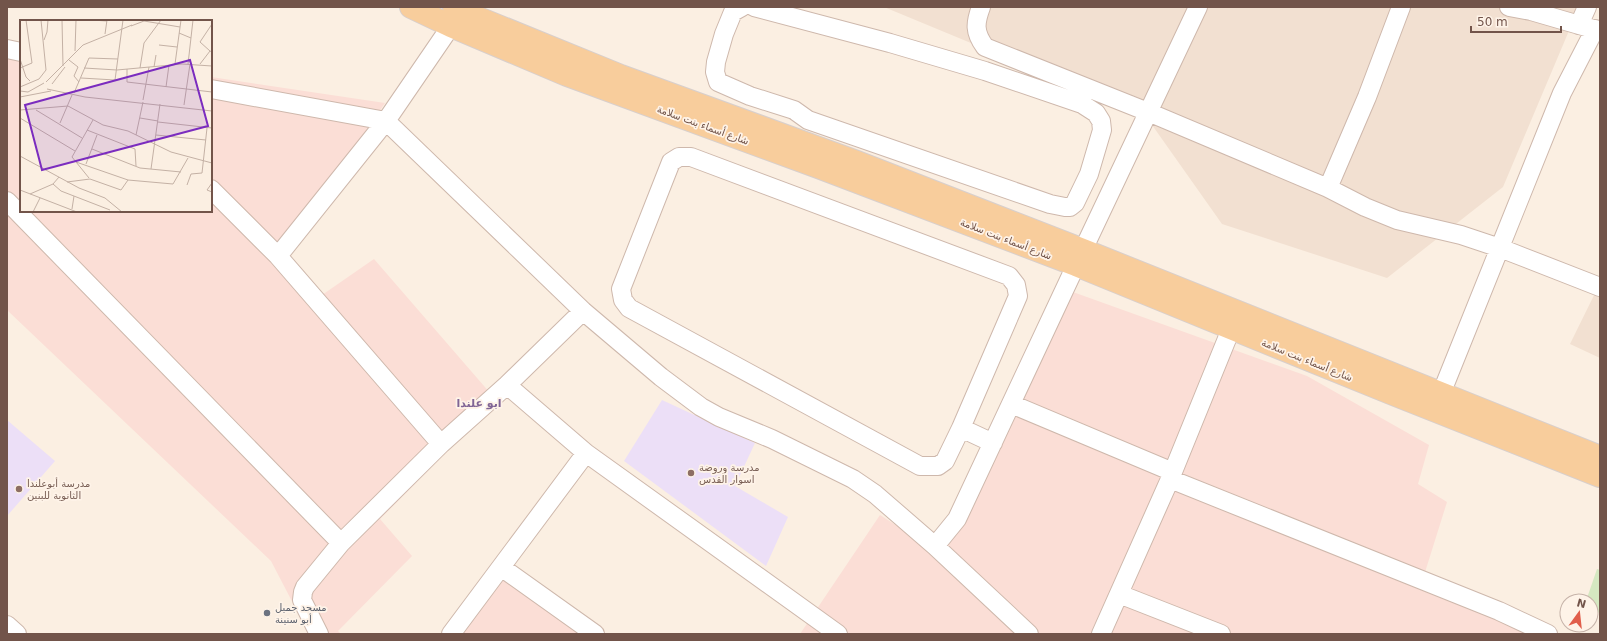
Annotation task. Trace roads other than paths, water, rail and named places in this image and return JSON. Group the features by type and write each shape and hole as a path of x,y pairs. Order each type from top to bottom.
{"main road":[{"name":"شارع أسماء بنت سلامة","path":"411,7 453,17 567,75 818,167 1079,258 1441,394 1600,457"},
{"name":"شارع أسماء بنت سلامة","path":"453,17 480,12 621,76 835,153 1079,258 1231,329 1600,476"}],"street":[{"path":"742,7 733,12 724,34 716,62 715,72 718,82 728,87 794,110 808,120 1050,204 1065,208 1070,207 1075,203 1088,174 1102,130 1101,121 1096,113 1082,104 985,71 890,43 754,7"},
{"path":"981,7 976,20 977,33 985,46 1148,112 1328,188 1366,207 1397,220 1461,235 1500,248 1600,287"},
{"path":"935,546 956,519 1198,7"},
{"path":"1328,188 1367,97 1401,7"},
{"path":"1509,7 1591,29"},
{"path":"1441,394 1562,94 1591,29 1587,7"},
{"path":"278,256 386,121 453,17"},
{"path":"7,49 20,52"},
{"path":"212,89 386,121 583,311 661,377 701,407 779,442 853,479 875,494 935,546 1029,634"},
{"path":"679,157 691,157 1009,276 1016,285 1018,296 961,428 945,461 938,466 920,466 629,308 623,300 621,289 670,162 679,157"},
{"path":"1088,174 1114,183"},
{"path":"212,190 278,256 441,444"},
{"path":"7,201 341,543"},
{"path":"319,634 302,600 303,592 341,543 441,444 507,385 583,311"},
{"path":"1101,634 1172,476 1231,329"},
{"path":"507,385 586,453 838,634"},
{"path":"1010,404 1251,513 1485,605 1548,634"},
{"path":"961,428 993,443"},
{"path":"451,634 586,453"},
{"path":"500,567 595,634"},
{"path":"1120,594 1221,634"},
{"path":"7,624 17,634"}],"place":[{"name":"مدرسة وروضة اسوار القدس","path":"691,473"},
{"name":"مدرسة أبوعلندا الثانوية للبنين","path":"19,489"},
{"name":"مسجد جميل أبو سنينة","path":"267,613"}],"district":[{"name":"ابو علندا","path":"479,403"}]}
